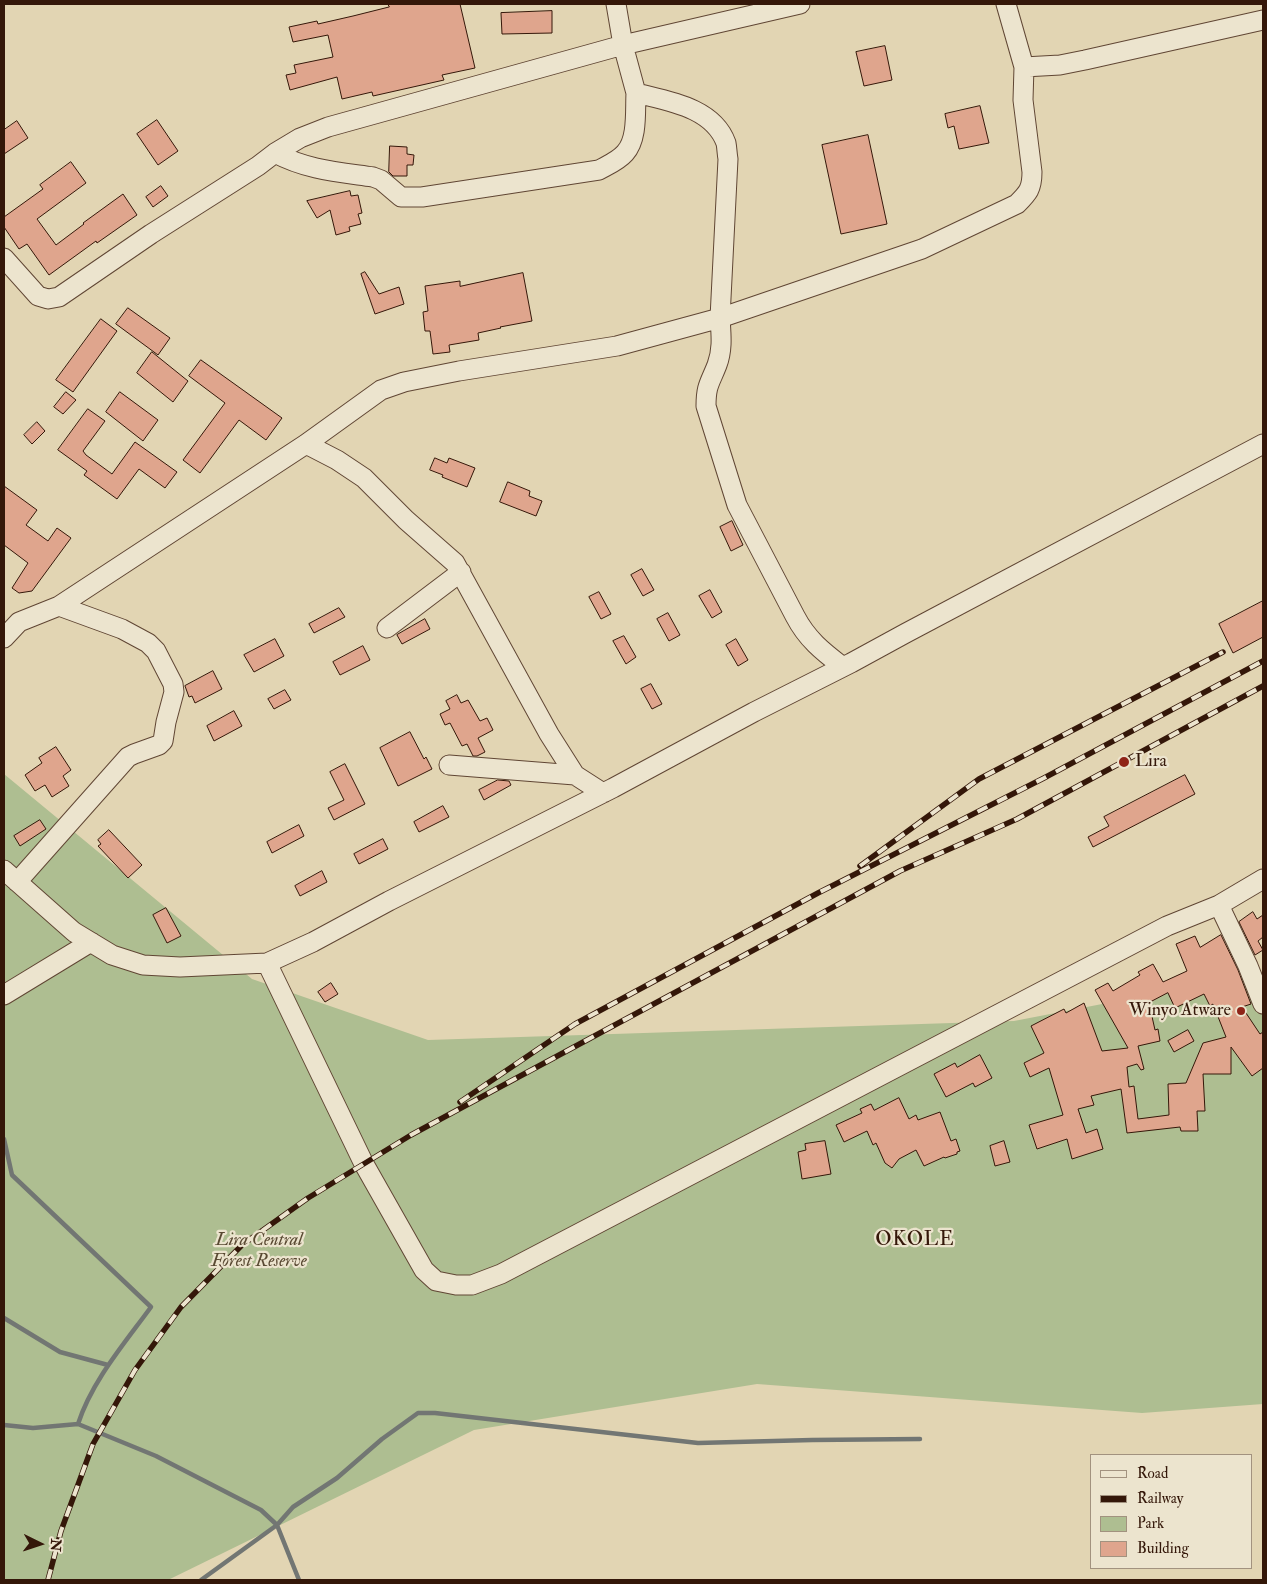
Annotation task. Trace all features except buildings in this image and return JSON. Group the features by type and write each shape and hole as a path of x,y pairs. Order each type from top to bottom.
{"street":[{"path":"276,153 292,162 321,170 373,177 381,180 401,197 422,197 599,170 618,160 626,152 632,140 636,93 623,45 616,4"},
{"path":"4,258 38,296 48,299 59,297 151,234 300,138 328,127 623,45 800,4"},
{"path":"4,638 12,618 59,606 306,444 381,390 404,382 459,371 617,346 720,318 922,249 1017,204 1028,192 1032,183 1032,172 1023,100 1024,67 1006,4"},
{"path":"1024,67 1060,65 1263,20"},
{"path":"636,93 697,111 715,125 726,142 728,159 720,318 722,344 717,364 706,392 706,406 737,505 804,632 819,649 842,667"},
{"path":"306,444 337,460 364,478 406,520 455,563 549,734 576,775 603,793"},
{"path":"59,606 122,629 148,643 156,652 173,684 174,692 163,741 159,745 128,757 10,876 74,932 112,955 143,965 180,967 268,963 313,942 389,901 603,793 1263,444"},
{"path":"387,628 461,572"},
{"path":"450,765 576,775"},
{"path":"268,963 364,1164 424,1270 436,1281 456,1286 472,1285 501,1274 1167,926 1218,905 1263,879"},
{"path":"1218,905 1248,966 1263,1004"},
{"path":"4,995 91,942"}],"green space":[{"name":"Lira Central Forest Reserve","path":"4,774 252,979 428,1040 1014,1021 1263,973 1263,1404 1142,1413 757,1384 474,1430 168,1580 4,1580"}],"waterway":[{"path":"4,1139 12,1175 151,1307 100,1378 78,1424 156,1456 261,1510 277,1525 299,1580"},
{"path":"4,1318 60,1352 108,1365"},
{"path":"201,1580 277,1525 293,1507 337,1478 382,1439 418,1413 435,1413 698,1443 920,1439"},
{"path":"4,1425 33,1428 78,1424"}],"railway":[{"path":"860,866 979,779 1223,652"},
{"path":"460,1102 575,1024 818,893 1044,778 1263,661"},
{"path":"48,1580 61,1531 93,1444 135,1370 181,1307 242,1245 308,1198 411,1135 900,871 1017,819 1263,686"}],"place":[{"name":"Lira","path":"1124,762"},
{"name":"Winyo Atware","path":"1241,1011"}],"district":[{"name":"OKOLE","path":"915,1241"}]}
